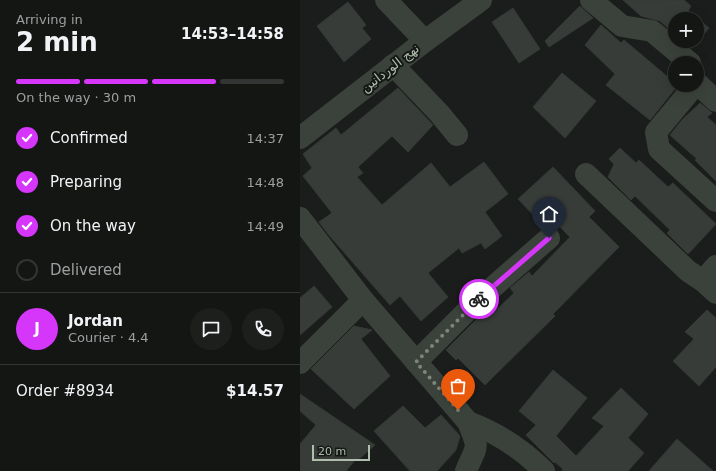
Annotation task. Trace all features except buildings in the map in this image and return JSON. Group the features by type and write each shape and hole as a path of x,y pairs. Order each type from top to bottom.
{"street":[{"path":"386,0 425,41"},
{"name":"نهج الوردانين","path":"300,138 425,41 481,0"},
{"path":"592,0 622,26 652,31 682,56"},
{"path":"394,65 440,113 457,134"},
{"path":"704,90 716,101"},
{"path":"689,92 656,132 659,149 716,201"},
{"path":"586,174 688,271 712,280"},
{"path":"300,218 363,300 468,422 477,444 476,451 466,471"},
{"path":"416,362 476,302 549,238"},
{"path":"300,363 363,300"},
{"path":"468,422 519,447 544,471"}],"way so far":[{"path":"458,410 416,362 479,299"}],"route":[{"path":"479,299 549,238"}]}
